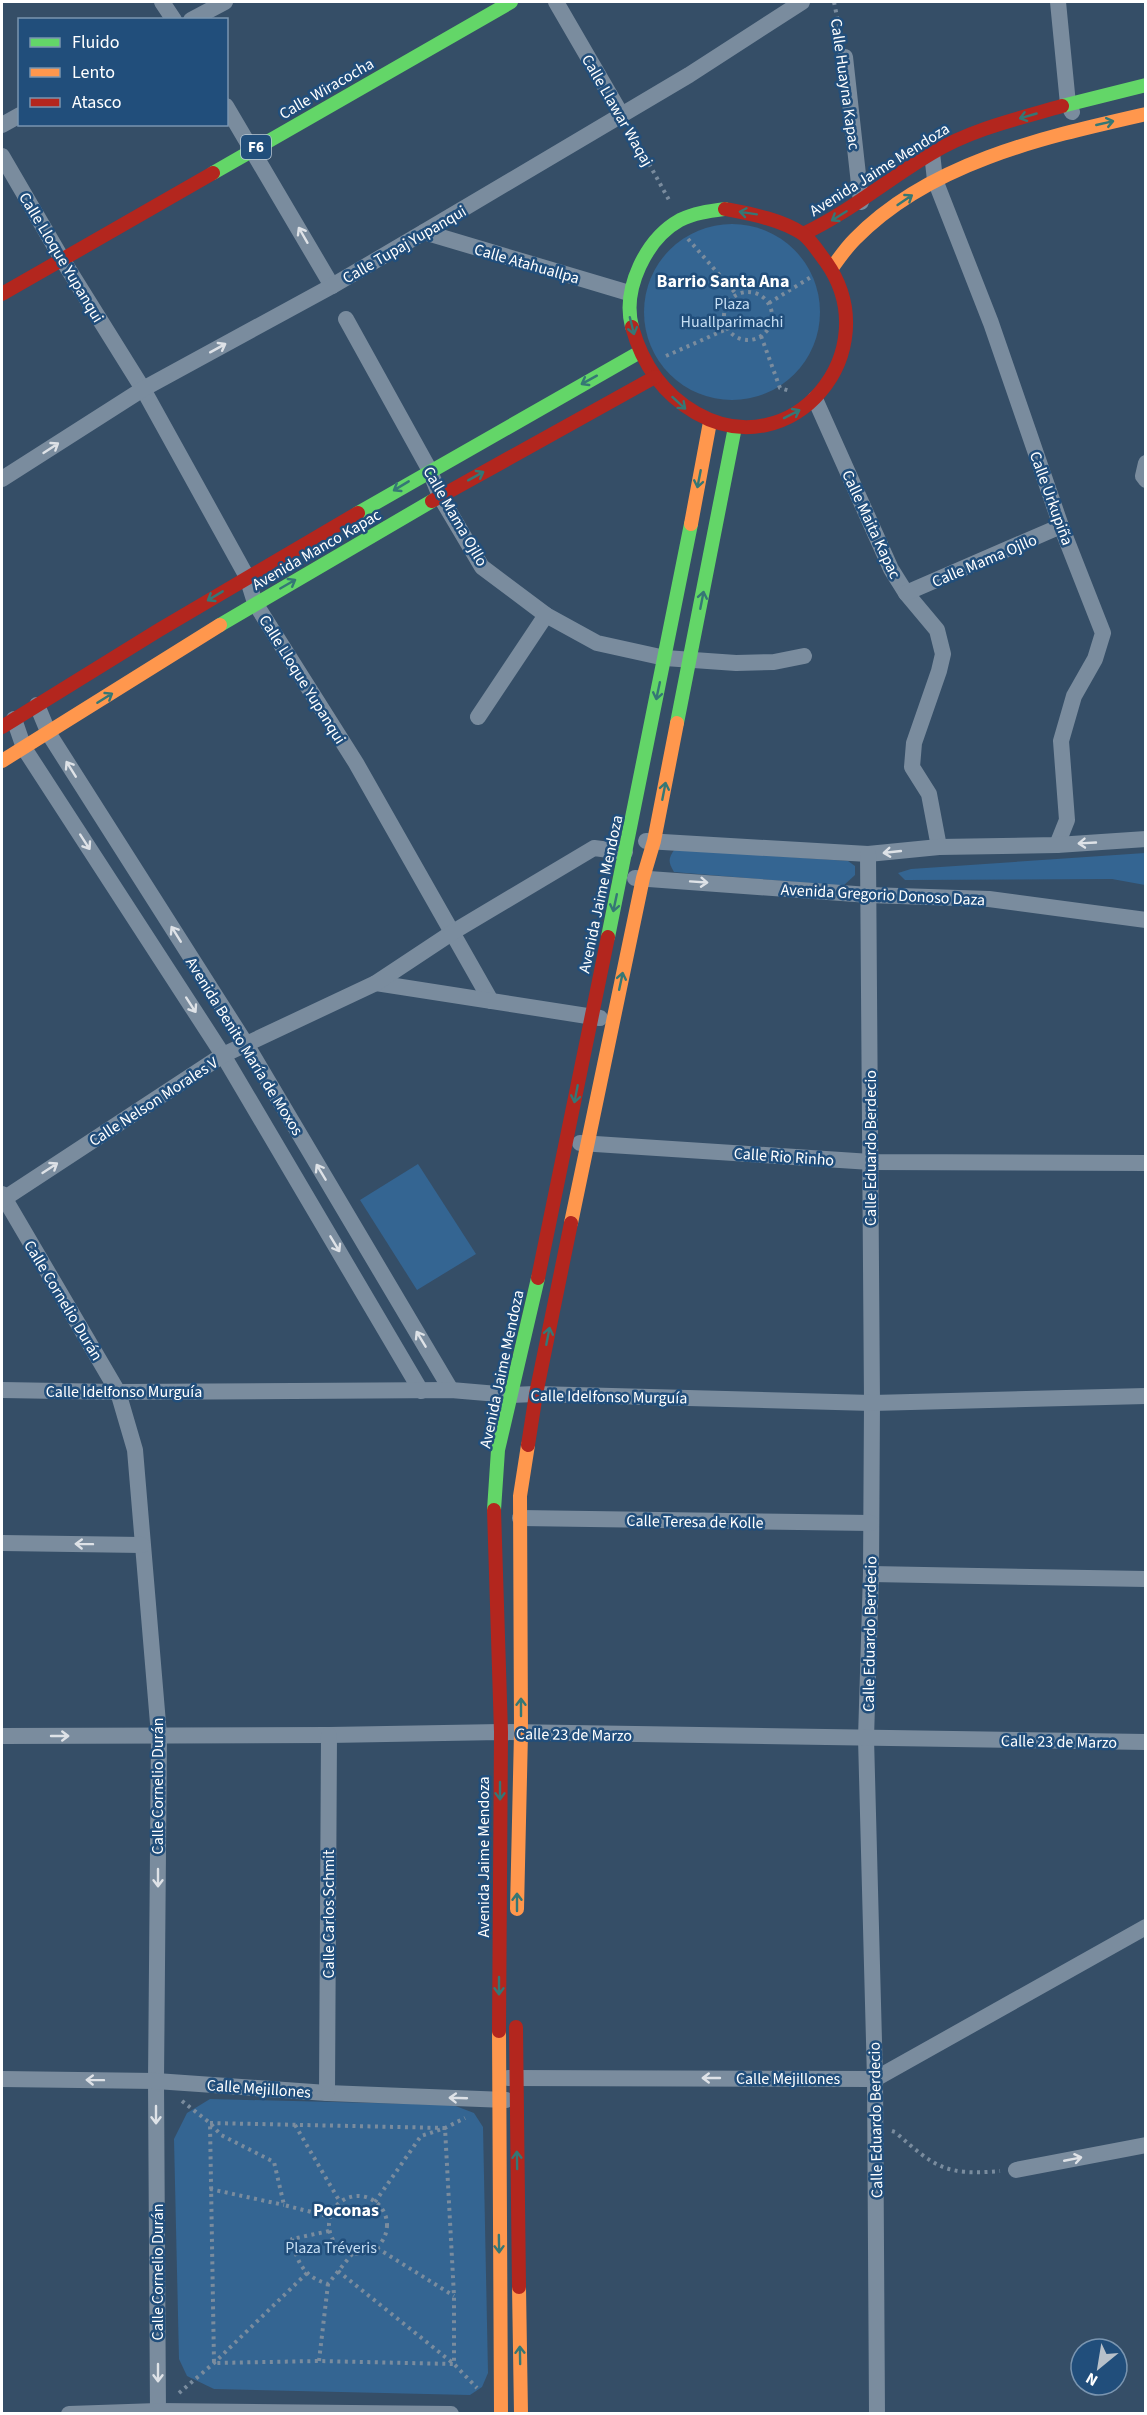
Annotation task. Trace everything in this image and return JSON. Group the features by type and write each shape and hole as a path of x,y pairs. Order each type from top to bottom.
{"main road":[{"name":"Calle Wiracocha","path":"2,294 511,2"},
{"name":"Avenida Jaime Mendoza","path":"803,234 833,220 932,153 970,133 1068,104 1146,85"},
{"path":"831,266 857,236 935,180 978,161 1081,129 1146,114"},
{"path":"724,209 760,215 803,234 831,266 848,308 847,343 841,364 830,383 815,399 792,416 764,425 735,427 710,422 681,407 654,375 640,352 630,326 629,293 634,277 658,239 679,218 701,211 724,209"},
{"name":"Avenida Manco Kapac","path":"8,723 429,469 640,352"},
{"name":"Avenida Manco Kapac","path":"2,761 49,734 255,603 654,375"},
{"name":"Avenida Jaime Mendoza","path":"501,2414 498,2078 501,1732 494,1514 498,1450 546,1245 665,658 710,422"},
{"name":"Avenida Jaime Mendoza","path":"517,1928 521,1733 520,1496 536,1394 586,1144 643,878 654,841 735,427"},
{"path":"516,2008 521,2413"}],"street":[{"path":"162,2 173,18"},
{"path":"195,18 225,2"},
{"name":"Calle Llawar Waqaj","path":"556,2 621,114"},
{"name":"Calle Tupaj Yupanqui","path":"2,479 143,389 332,286 424,232 689,75 802,2"},
{"path":"1058,2 1068,104 1081,129"},
{"name":"Calle Huayna Kapac","path":"845,57 861,202"},
{"path":"228,109 332,286"},
{"path":"2,125 18,116"},
{"name":"Calle Urkupiña","path":"932,153 935,180 991,323 1061,526 1102,633 1095,658 1074,696 1061,741 1067,820 1057,845"},
{"name":"Calle Lloque Yupanqui","path":"2,156 62,259 143,389 247,577 255,603 356,763 491,1001"},
{"name":"Calle Atahuallpa","path":"424,232 629,293"},
{"name":"Calle Mama Ojllo","path":"346,320 429,469 440,496 482,567 546,615 597,643 690,662 774,662 804,656"},
{"name":"Calle Maita Kapac","path":"815,399 891,569 906,593 937,630 943,654 914,743 912,767 928,794 939,847"},
{"path":"1146,463 1143,476 1146,480"},
{"name":"Calle Mama Ojllo","path":"906,593 1061,526"},
{"path":"478,717 546,615"},
{"name":"Avenida Benito María de Moxos","path":"37,705 49,734 246,1044 451,1390"},
{"name":"Avenida Benito María de Moxos","path":"8,723 223,1055 421,1390"},
{"path":"626,846 654,841 868,854 939,847 1057,845 1146,839"},
{"name":"Calle Nelson Morales V","path":"2,1197 223,1055 376,983 453,932 594,848 626,846"},
{"name":"Calle Eduardo Berdecio","path":"868,854 872,1404 871,1574 866,1738 875,2079 877,2414"},
{"name":"Avenida Gregorio Donoso Daza","path":"620,878 868,895 989,899 1146,920"},
{"path":"376,983 612,1020"},
{"name":"Calle Rio Rinho","path":"567,1142 871,1162 1146,1163"},
{"name":"Calle Cornelio Durán","path":"2,1197 118,1392 135,1450 159,1735 156,2081 158,2412"},
{"name":"Calle Idelfonso Murguía","path":"2,1390 118,1392 451,1390 510,1395 872,1404 1146,1396"},
{"name":"Calle Teresa de Kolle","path":"520,1518 871,1524"},
{"path":"2,1543 142,1545"},
{"path":"871,1574 1146,1579"},
{"name":"Calle 23 de Marzo","path":"2,1736 329,1736 501,1732 1146,1742"},
{"name":"Calle Carlos Schmit","path":"327,2093 329,1736"},
{"name":"Calle Mejillones","path":"498,2078 875,2079 1146,1926"},
{"name":"Calle Mejillones","path":"2,2079 156,2081 327,2093 516,2099"},
{"path":"1016,2170 1146,2145"},
{"path":"69,2414 158,2412 451,2414"},
{"path":"515,2414 521,2413"}],"path":[{"name":"Calle Huayna Kapac","path":"834,2 845,57"},
{"name":"Calle Llawar Waqaj","path":"621,114 679,218 686,236 736,295"},
{"path":"769,303 831,266"},
{"path":"747,292 756,293 769,303 772,319 770,327 761,336 750,340 743,339 736,336 729,328 725,310 736,295 747,292"},
{"path":"654,375 658,360 729,328"},
{"path":"761,336 780,388 815,399"},
{"path":"210,2123 214,2362"},
{"path":"210,2123 445,2128"},
{"path":"210,2123 221,2135 274,2162 284,2205"},
{"path":"295,2124 340,2202"},
{"path":"375,2202 421,2136 445,2128"},
{"path":"445,2128 454,2296 454,2364"},
{"path":"875,2129 896,2132 927,2160 946,2170 984,2173 1016,2170"},
{"path":"210,2189 331,2217"},
{"path":"353,2196 362,2196 375,2202 385,2213 388,2223 387,2233 377,2248 367,2254 352,2254 338,2247 329,2230 331,2217 340,2202 353,2196"},
{"path":"328,2284 314,2280 303,2269 295,2254 292,2239 329,2230"},
{"path":"377,2248 454,2296"},
{"path":"319,2361 328,2284 352,2254"},
{"path":"338,2271 454,2364"},
{"path":"158,2412 308,2273"},
{"path":"214,2362 319,2361 454,2364"}],"green space":[{"name":"Plaza Huallparimachi","path":"732,224 749,225 766,230 795,249 814,278 819,295 819,329 814,346 795,375 766,394 749,399 732,400 715,399 698,394 669,375 650,346 645,329 644,312 645,295 650,278 669,249 698,230 715,225"},
{"path":"675,849 848,861 855,866 855,875 843,886 674,872 670,860"},
{"path":"1145,853 1145,885 1112,879 905,880 898,873 911,869"},
{"path":"418,1164 476,1254 417,1290 360,1200"},
{"name":"Plaza Tréveris","path":"210,2099 453,2105 474,2113 483,2127 488,2373 482,2387 470,2395 214,2389 187,2376 179,2359 174,2139 187,2113"}],"traffic: fast":[{"path":"213,173 511,2"},
{"path":"1062,106 1146,85"},
{"path":"632,327 630,297 634,281 647,252 657,239 680,220 725,209"},
{"path":"358,513 640,352"},
{"path":"677,723 735,427"},
{"path":"220,625 432,501"},
{"path":"608,937 691,524"},
{"path":"494,1510 498,1450 538,1278"}],"traffic: slow":[{"path":"832,268 852,242 885,212 918,190 953,172 1029,143 1146,114"},
{"path":"691,524 710,422"},
{"path":"2,761 220,625"},
{"path":"571,1223 643,878 654,841 677,723"},
{"path":"517,1909 521,1733 520,1496 528,1445"},
{"path":"499,2031 501,2414"},
{"path":"519,2287 521,2414"}],"traffic: jam":[{"path":"803,234 853,206 932,153 963,137 995,125 1062,106"},
{"path":"2,294 213,173"},
{"path":"632,327 648,365 673,397 696,413 732,426 766,425 796,413 821,392 838,363 846,331 842,296 826,262 803,234 785,224 725,209"},
{"path":"432,501 655,377"},
{"path":"2,727 159,630 358,513"},
{"path":"538,1278 608,937"},
{"path":"528,1445 536,1394 571,1223"},
{"path":"494,1510 501,1732 499,2031"},
{"path":"516,2027 519,2287"}],"district":[{"name":"Barrio Santa Ana","path":"723,281"},
{"name":"Poconas","path":"346,2210"}]}
